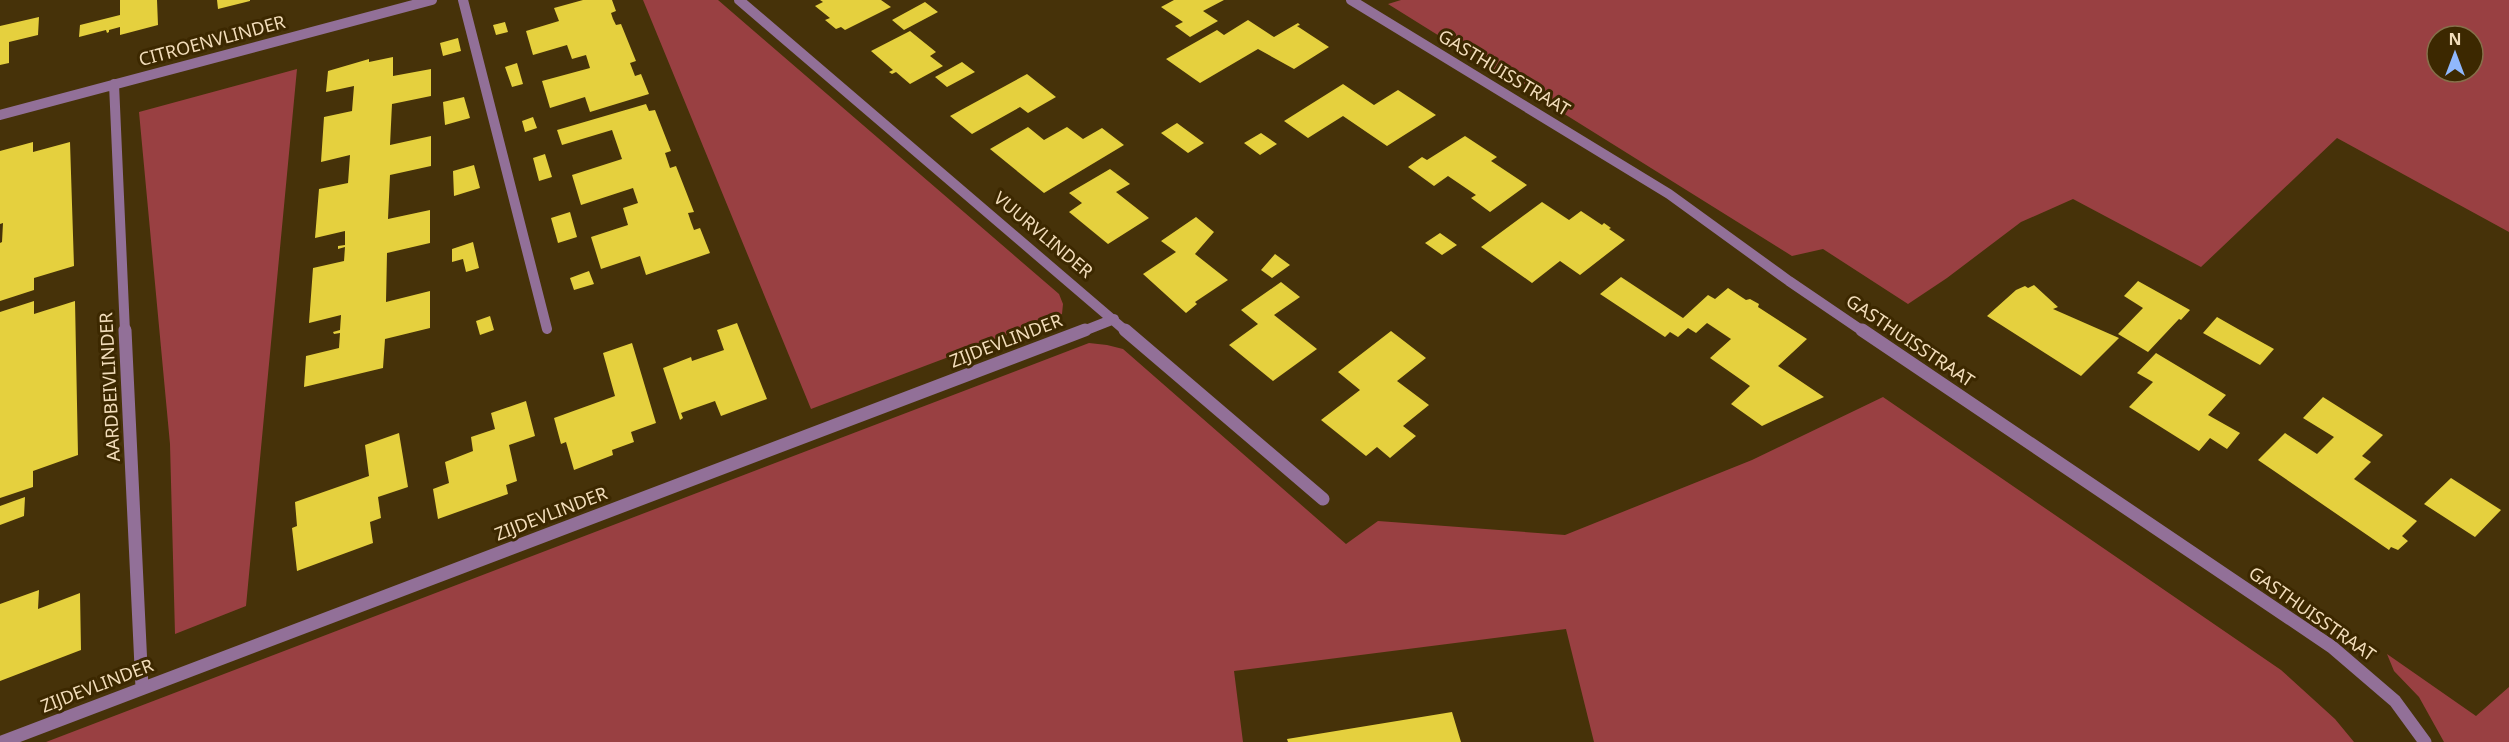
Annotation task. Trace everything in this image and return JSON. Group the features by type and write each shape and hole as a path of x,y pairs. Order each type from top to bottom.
{"street":[{"name":"CITROENVLINDER","path":"0,115 432,0"},
{"path":"462,0 548,329"},
{"name":"VUURVLINDER","path":"739,0 1323,499"},
{"name":"GASTHUISSTRAAT","path":"1351,0 1669,194 1798,287 2332,647 2382,685 2409,716 2424,742"},
{"name":"AARDBEIVLINDER","path":"114,84 142,688"},
{"name":"ZIJDEVLINDER","path":"2,742 1114,319"}],"shaded area":[{"path":"643,0 718,0 1059,294 1063,304 1062,314 811,409"},
{"path":"1401,0 2509,0 2509,232 2337,138 2201,267 2073,199 2021,222 1947,278 1908,304 1823,249 1792,256 1388,4"},
{"path":"297,69 246,606 175,634 170,444 139,112"},
{"path":"1089,343 1123,349 1346,544 1378,521 1565,535 1752,460 1883,397 2281,670 2335,719 2354,742 1594,742 1566,629 1234,671 1243,742 46,742"},
{"path":"2387,654 2476,716 2509,687 2509,742 2444,742 2419,697 2394,671"}],"building":[{"path":"120,0 157,0 158,25 120,35 120,27 109,30 107,33 106,30 79,37 80,25 120,15"},
{"path":"217,0 250,0 250,1 218,9"},
{"path":"583,0 612,0 616,11 611,13 613,19 616,25 621,24 636,61 630,63 635,76 641,74 649,94 590,112 585,97 550,108 542,81 590,68 586,55 572,59 567,45 533,55 526,31 559,21 554,8"},
{"path":"820,0 881,0 891,7 845,30 841,27 836,29 825,20 830,18 815,6 823,2"},
{"path":"1174,0 1224,0 1203,11 1218,21 1190,37 1175,26 1183,22 1161,7"},
{"path":"925,2 938,12 904,30 892,20"},
{"path":"39,17 38,35 9,42 9,63 0,65 0,26"},
{"path":"1248,20 1274,37 1298,23 1300,25 1297,26 1329,47 1294,69 1258,49 1200,83 1166,59 1217,30 1224,35"},
{"path":"505,22 508,32 496,35 493,25"},
{"path":"910,31 936,52 930,56 943,66 910,84 896,72 892,74 889,72 893,70 871,51"},
{"path":"458,38 461,51 443,56 440,43"},
{"path":"393,57 393,76 431,69 431,96 392,104 390,145 431,136 431,166 390,175 388,219 430,210 430,243 387,253 386,302 430,291 430,328 385,339 383,368 304,387 306,356 339,348 340,333 334,334 333,332 340,330 341,315 309,323 313,268 344,261 345,247 338,249 338,246 345,245 345,231 315,238 319,189 348,183 350,155 321,162 324,117 352,111 354,86 326,92 328,71 369,59 369,62"},
{"path":"962,62 975,72 947,87 935,77"},
{"path":"517,63 523,84 512,87 505,67"},
{"path":"1027,74 1056,97 1028,113 1020,107 972,134 950,116"},
{"path":"1343,84 1374,105 1398,90 1436,115 1387,146 1343,116 1308,138 1284,121"},
{"path":"464,97 470,118 445,125 443,102"},
{"path":"646,104 649,111 655,110 671,151 665,153 670,168 676,166 694,212 688,213 694,230 700,228 710,253 646,275 640,256 601,269 591,237 628,225 623,208 638,203 633,188 581,205 572,175 622,159 612,130 562,145 557,130"},
{"path":"533,117 537,128 525,132 522,121"},
{"path":"1177,123 1204,143 1188,153 1161,133"},
{"path":"1028,127 1044,140 1067,127 1083,139 1102,128 1124,145 1044,193 990,149"},
{"path":"1261,133 1277,144 1260,155 1244,143"},
{"path":"1465,136 1497,157 1491,161 1527,185 1490,212 1471,198 1476,195 1448,176 1434,186 1408,167 1422,157 1427,160"},
{"path":"33,142 33,152 70,142 74,266 34,278 34,290 0,301 0,243 2,242 3,223 0,224 0,151"},
{"path":"545,154 552,177 539,181 533,158"},
{"path":"474,165 480,188 454,196 453,171"},
{"path":"1110,169 1130,184 1116,192 1149,218 1108,244 1069,212 1082,203 1069,193"},
{"path":"1542,202 1569,220 1581,211 1602,225 1604,223 1625,240 1580,275 1560,261 1532,283 1481,247"},
{"path":"570,212 577,237 558,243 551,218"},
{"path":"1196,217 1214,232 1195,254 1228,280 1195,302 1197,304 1186,313 1143,274 1176,252 1161,241"},
{"path":"1440,233 1457,245 1442,255 1425,243"},
{"path":"473,242 479,268 466,272 463,259 452,262 452,249"},
{"path":"1275,254 1290,265 1272,278 1261,270"},
{"path":"589,271 594,284 574,290 570,278"},
{"path":"1621,277 1683,318 1708,295 1715,299 1728,288 1746,300 1750,299 1759,304 1758,307 1807,339 1778,366 1824,397 1762,426 1731,404 1750,386 1710,358 1731,339 1707,323 1696,333 1688,328 1678,337 1670,332 1665,337 1600,294"},
{"path":"2138,281 2190,310 2148,352 2118,334 2143,308 2124,296"},
{"path":"1281,282 1300,297 1274,315 1317,349 1273,381 1229,345 1258,324 1241,310"},
{"path":"2034,285 2058,307 2053,309 2119,338 2081,376 1987,316 2016,290"},
{"path":"34,301 34,314 75,301 78,455 33,471 33,487 0,498 0,312"},
{"path":"490,316 494,330 480,335 476,321"},
{"path":"2217,317 2274,349 2260,365 2203,333"},
{"path":"737,323 767,399 721,416 715,401 681,413 683,418 680,420 663,368 691,357 692,361 724,350 717,330"},
{"path":"1391,331 1426,358 1397,381 1429,405 1403,426 1416,436 1390,458 1377,447 1366,456 1321,420 1360,390 1338,372"},
{"path":"632,343 656,423 631,432 634,442 612,450 613,455 574,470 566,442 561,444 554,418 615,396 603,353"},
{"path":"2156,353 2226,395 2208,415 2240,433 2227,449 2210,438 2199,451 2129,407 2153,382 2137,373"},
{"path":"2323,397 2383,435 2362,456 2371,462 2354,479 2417,521 2402,536 2408,541 2398,550 2391,547 2389,550 2258,460 2285,433 2317,454 2334,437 2303,418"},
{"path":"526,401 535,436 509,445 517,481 506,485 508,494 438,519 433,489 449,483 445,462 473,451 471,437 495,429 491,413"},
{"path":"399,433 408,487 378,497 381,518 370,522 373,543 297,571 292,528 297,526 295,502 369,476 365,445"},
{"path":"2451,478 2501,510 2475,537 2424,504"},
{"path":"25,497 24,516 0,525 0,506"},
{"path":"39,590 38,609 80,593 81,650 0,681 0,604"},
{"path":"1452,712 1461,742 1288,742 1287,739"}]}
